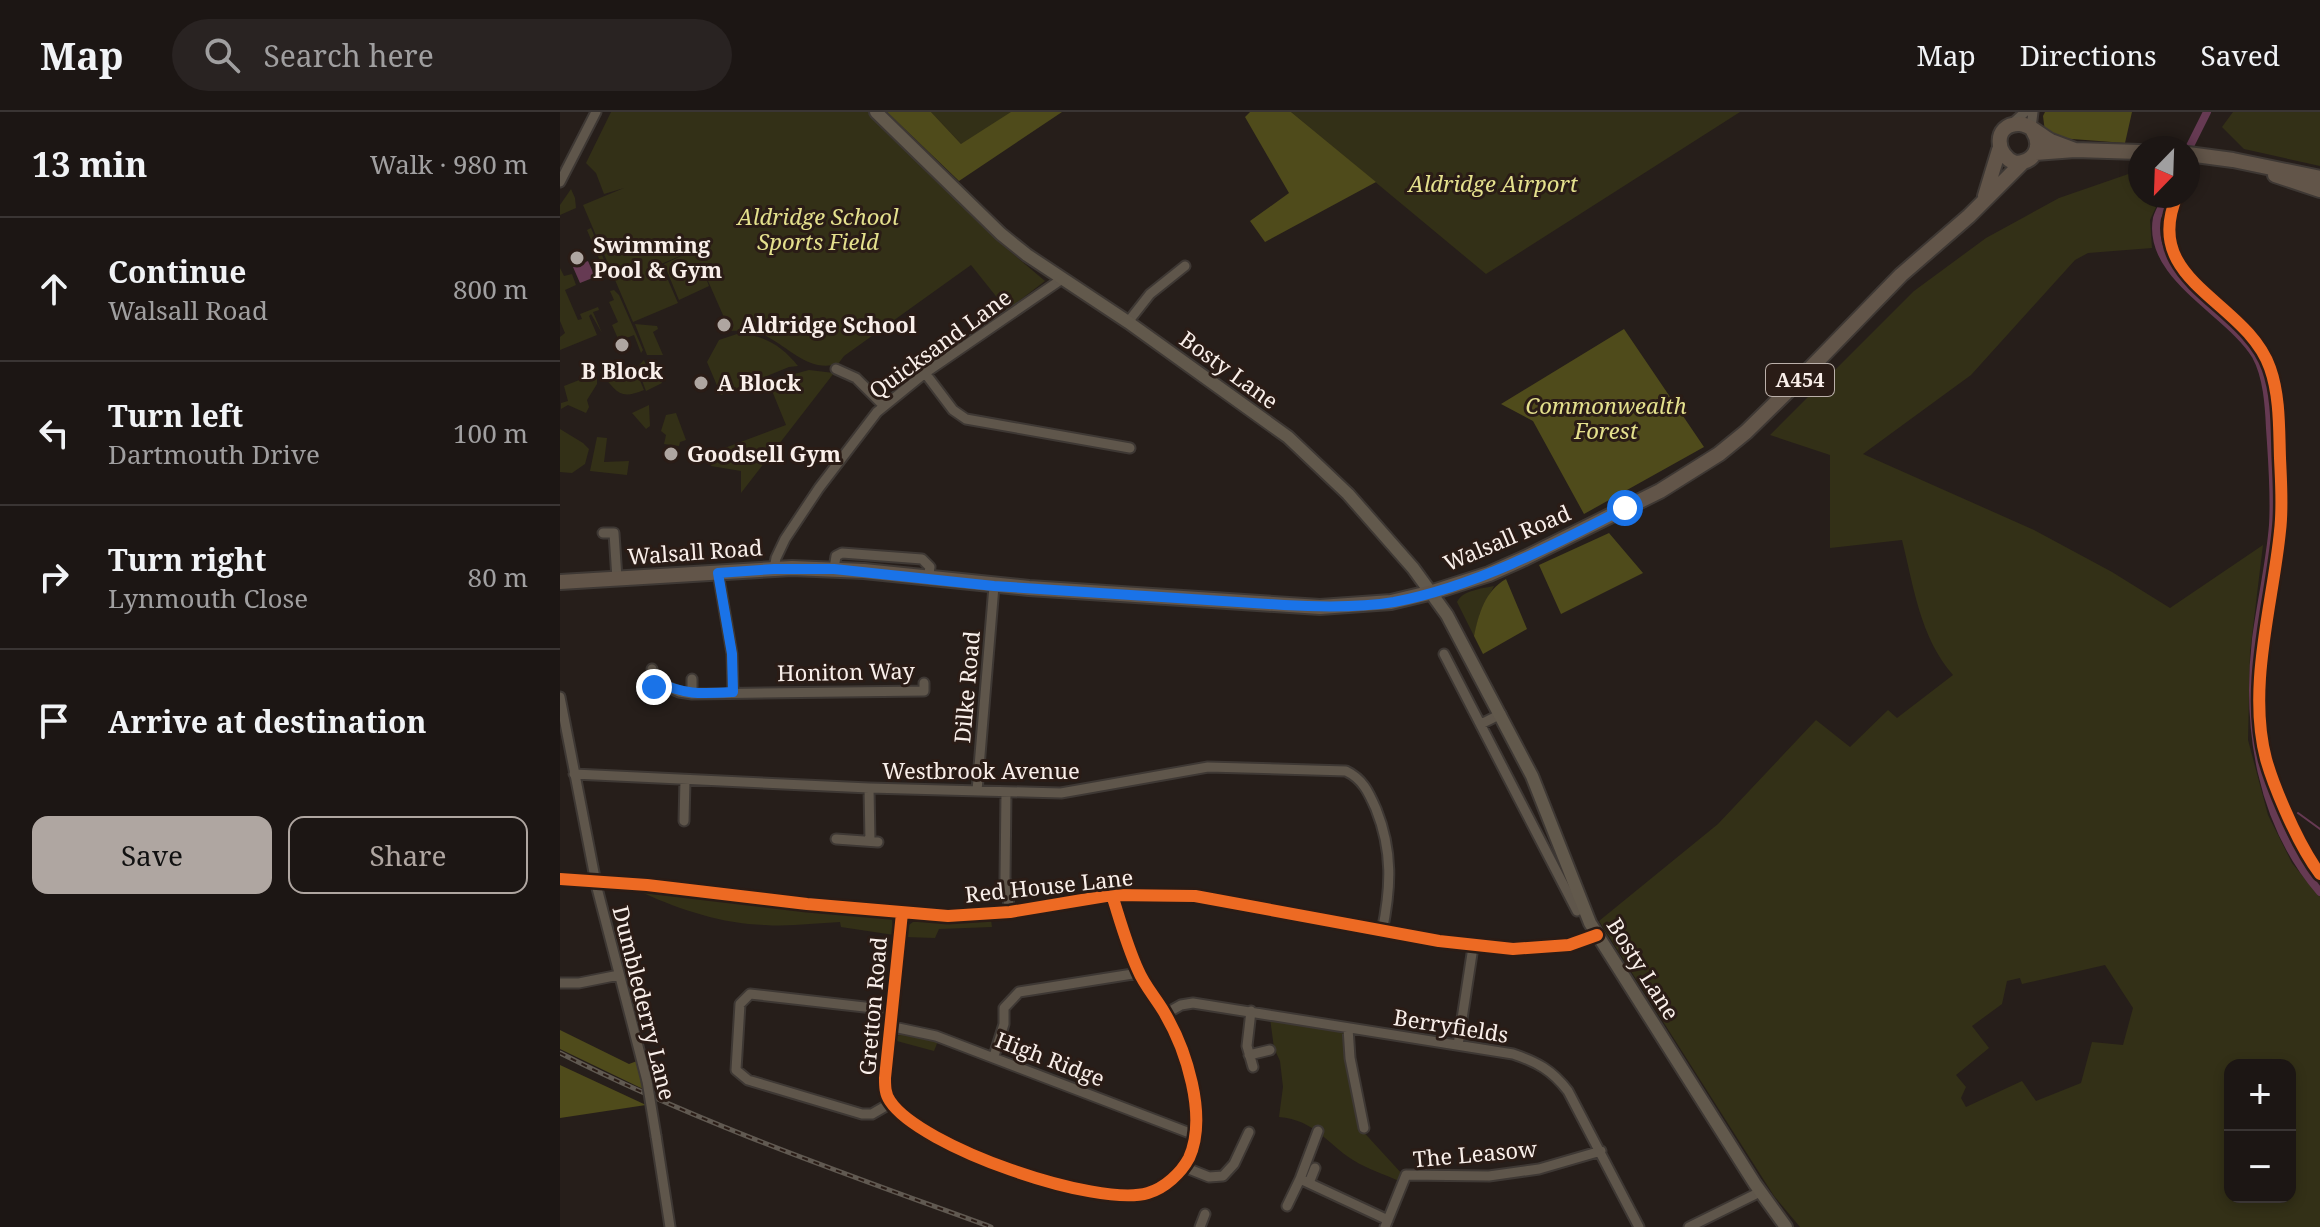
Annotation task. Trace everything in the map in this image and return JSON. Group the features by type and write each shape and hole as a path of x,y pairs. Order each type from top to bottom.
{"main road":[{"name":"Bosty Lane","path":"876,112 1001,234 1288,437 1348,494 1433,592 1532,776 1590,923 1760,1192 1786,1227"},
{"path":"2075,150 2052,142 2019,124 2009,126 2000,136 1999,150 2007,160 2022,163 2035,153 2075,150 2128,152"},
{"path":"2032,130 2038,141 2035,153"},
{"name":"Walsall Road","path":"1984,200 1999,150"},
{"path":"2200,155 2320,178"},
{"path":"2236,161 2320,190"},
{"name":"Walsall Road","path":"560,582 774,569 834,569 994,586 1320,607 1391,602 1433,592 1489,574 1525,558 1660,491 1719,454 1797,382 1901,275 1969,216 2022,163"}],"street":[{"path":"560,182 596,112"},
{"path":"2009,126 2025,112"},
{"path":"2032,130 2033,112"},
{"path":"1128,322 1150,294 1185,266"},
{"name":"Quicksand Lane","path":"774,569 780,547 819,488 884,406 925,373 1062,279"},
{"path":"836,369 856,378 884,406"},
{"path":"925,373 953,410 966,419 1119,442 1130,448"},
{"path":"603,533 614,529 617,579"},
{"path":"718,573 732,654 733,692"},
{"name":"Dilke Road","path":"977,791 994,586"},
{"name":"Bosty Lane","path":"1444,654 1456,668 1481,724 1577,911"},
{"path":"652,669 654,684 679,692 692,694 692,679"},
{"name":"Honiton Way","path":"692,694 762,689 924,691 924,683"},
{"name":"Dumblederry Lane","path":"560,697 595,882 647,1081 670,1227"},
{"path":"1481,724 1501,714"},
{"name":"Westbrook Avenue","path":"574,774 1006,792 1082,791 1208,767 1346,771 1361,780 1385,832 1391,875 1382,932"},
{"path":"684,821 685,780"},
{"name":"Westbrook Avenue","path":"836,839 874,841 869,788"},
{"path":"1006,792 1005,878 1010,912"},
{"name":"Red House Lane","path":"560,879 948,916 1010,912 1112,895 1195,896 1473,947 1513,949 1569,945 1597,935"},
{"path":"891,1010 750,994 740,1004 736,1070 748,1080 862,1114 872,1114 891,1103 932,1135 961,1150 1020,1172 1068,1185 1106,1193 1146,1193 1164,1185 1184,1167 1195,1135 1197,1120 1190,1078 1165,1014 1139,973 1112,895"},
{"name":"Gretton Road","path":"891,1103 885,1078 902,913"},
{"path":"1458,1045 1473,947"},
{"path":"994,1056 1004,1024 1004,1008 1019,992 1139,973"},
{"path":"560,983 579,983 619,975"},
{"name":"Berryfields","path":"1165,1014 1181,1005 1193,1003 1513,1054 1537,1062 1555,1074 1568,1091 1639,1227"},
{"path":"1251,1011 1247,1037 1253,1067"},
{"name":"High Ridge","path":"889,1026 936,1036 994,1056 1195,1135"},
{"path":"1348,1028 1350,1058 1364,1128"},
{"path":"1249,1055 1270,1050"},
{"path":"1304,1181 1318,1131"},
{"path":"1184,1167 1209,1177 1223,1176 1234,1164 1249,1132"},
{"path":"1244,1143 1254,1148"},
{"name":"The Leasow","path":"1386,1224 1406,1175 1489,1176 1539,1169 1601,1151"},
{"path":"1287,1206 1315,1168"},
{"path":"1304,1181 1386,1224"},
{"path":"1689,1227 1760,1192"},
{"path":"1200,1227 1205,1214"}],"green space":[{"name":"Aldridge School Sports Field","path":"611,112 870,112 999,242 1045,281 1007,310 971,265 844,356 838,364 828,366 809,362 764,335 730,331 701,265 709,286 679,300 664,264 694,250 661,264 667,278 662,280 668,280 678,303 633,322 583,205 624,188 604,194 596,173 586,163"},
{"path":"887,112 931,112 961,144 1011,112 1062,112 959,181"},
{"path":"931,112 1017,112 964,147"},
{"path":"1250,112 1291,112 1376,182 1265,242 1250,221 1289,193 1245,117"},
{"name":"Aldridge Airport","path":"1291,112 1740,112 1486,274"},
{"path":"2045,112 2132,112 2125,143 2059,138 2045,132"},
{"path":"2233,112 2320,112 2320,166 2244,149 2222,127"},
{"path":"2128,174 2128,208 2156,208 2150,220 2152,248 2088,253 2075,260 1971,375 1863,454 2034,530 2170,608 2263,545 2250,652 2248,740 2268,815 2292,863 2320,897 2320,1227 1800,1227 1774,1196 1599,921 1718,824 1816,720 1850,747 1888,710 1897,718 1953,675 1926,628 1902,540 1830,548 1830,455 1770,435 1914,291 1986,238 2059,198","holes":["2105,965 2133,1008 2123,1045 2092,1042 2081,1083 2036,1101 2022,1081 1966,1107 1961,1098 1966,1087 1956,1075 1989,1048 1972,1026 2002,1004 2007,981 2020,978 2022,984"]},
{"path":"571,189 576,208 560,215 560,205"},
{"path":"591,228 609,272 599,276 594,264 600,261 587,230"},
{"path":"560,268 564,276 572,274 576,285 565,290 578,320 582,319 580,314 598,307 599,310 593,312 602,333 591,314 589,316 597,335 560,350 560,337 565,333 560,321"},
{"path":"614,290 643,350 641,353 634,335 619,341 612,325 618,322 609,302 614,300 610,291"},
{"path":"635,324 657,326 658,329 653,332 663,355 647,355"},
{"name":"Commonwealth Forest","path":"1624,329 1704,447 1584,514 1533,421 1501,404"},
{"path":"737,334 771,342 798,366 721,395 707,362 719,340"},
{"path":"644,360 653,382 660,379 662,383 646,391 637,367"},
{"path":"618,364 621,369 634,366 644,390 623,394 614,389 600,372"},
{"path":"809,370 834,373 741,493 741,471 711,466 714,452 786,425 768,381"},
{"path":"597,373 597,384 587,400 589,407 586,413 568,405 561,409 561,403 568,401 564,386"},
{"path":"649,405 650,426 646,429 632,413"},
{"path":"676,413 686,440 679,446 664,444 666,435 661,431 666,415"},
{"path":"560,429 589,449 585,464 572,473 560,472"},
{"path":"597,437 607,438 604,462 629,461 627,475 590,471"},
{"path":"1609,533 1643,573 1561,614 1539,565"},
{"path":"1506,579 1527,629 1483,654 1474,636 1478,619 1488,596"},
{"path":"1494,586 1480,613 1474,636 1457,602 1468,592"},
{"path":"643,893 892,919 894,935 841,927 840,922 783,926 734,922 687,910"},
{"path":"991,920 992,927 939,929 935,938 905,937 906,927 913,922"},
{"path":"1270,1018 1344,1029 1346,1058 1359,1127 1403,1175 1399,1181 1353,1160 1311,1127 1279,1117 1283,1087"},
{"path":"560,1030 629,1064 637,1061 643,1089 560,1049"},
{"path":"903,1034 938,1041 934,1051 893,1040"},
{"path":"560,1065 646,1105 560,1118"}],"shaded area":[{"path":"588,261 595,277 580,283 573,267"}],"waterway":[{"path":"2195,136 2207,112"},
{"path":"2161,208 2157,218 2157,239 2164,258 2193,293 2244,340 2256,356 2265,382 2270,419 2274,513 2253,672 2256,739 2262,772 2283,835 2320,892"},
{"path":"2298,813 2320,829"}],"railway":[{"path":"560,1053 719,1125 991,1227"}],"cycle path":[{"path":"2174,208 2169,225 2173,250 2184,270 2258,345 2270,368 2276,390 2281,513 2260,674 2261,731 2272,779 2301,843 2320,874"},
{"path":"560,879 948,916 1010,912 1112,895 1195,896 1439,941 1513,949 1569,945 1597,935"},
{"path":"902,913 885,1078 890,1101 908,1119 936,1137 1011,1170 1090,1191 1124,1195 1148,1193 1172,1179 1189,1158 1196,1123 1195,1103 1180,1045 1141,976 1112,895"}],"place":[{"name":"Swimming Pool & Gym","path":"577,258"},
{"name":"Aldridge School","path":"724,325"},
{"name":"B Block","path":"622,345"},
{"name":"A Block","path":"701,383"},
{"name":"Goodsell Gym","path":"671,454"}],"route":[{"path":"654,687 654,681 692,694 733,692 732,654 718,573 792,568 834,569 994,586 1284,605 1320,607 1391,602 1489,574 1625,508"}]}
